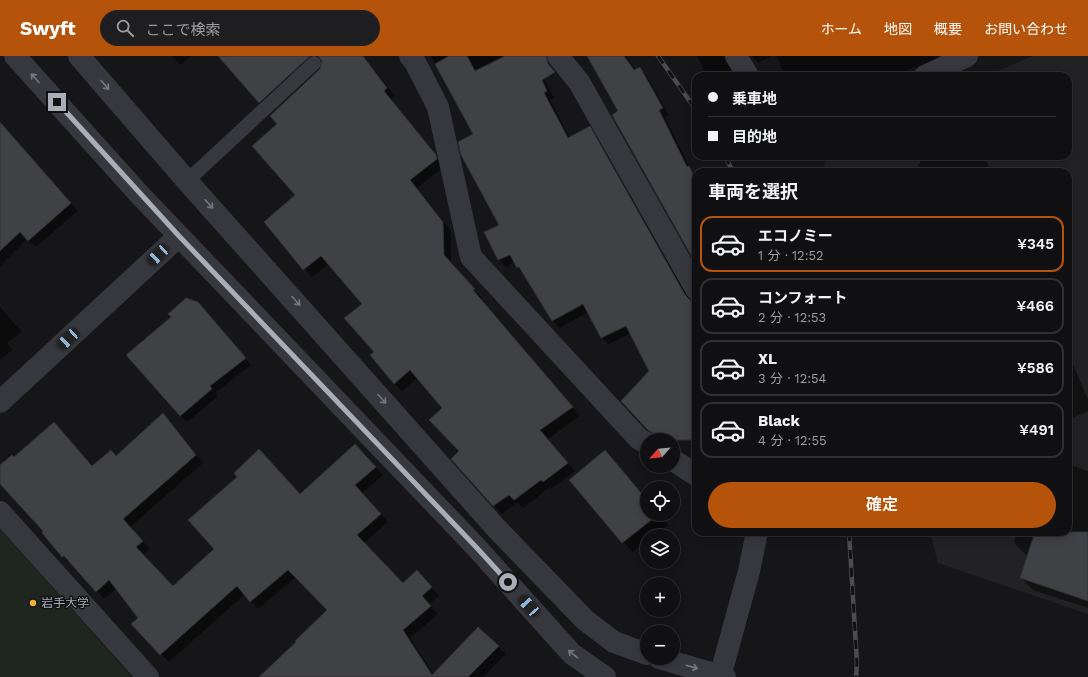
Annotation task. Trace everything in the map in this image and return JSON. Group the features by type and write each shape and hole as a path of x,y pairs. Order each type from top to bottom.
{"street":[{"path":"15,56 179,236 476,547 572,654 605,677"},
{"path":"80,56 187,181 497,529 585,620 614,642 640,651"},
{"path":"410,56 415,62 438,107 472,257 640,439"},
{"path":"558,56 579,82 692,283"},
{"path":"736,56 746,72"},
{"path":"932,72 957,58"},
{"path":"0,402 179,236"},
{"path":"680,465 692,472"},
{"path":"0,512 148,677"},
{"path":"680,664 722,677 749,571 756,536"}],"lane":[{"path":"187,181 314,63"}],"shaded area":[{"path":"1033,56 1088,56 1088,614 938,563 931,536 1072,536 1072,168 825,168 824,165 826,160 1072,160 1072,72 995,72"},
{"name":"岩手大学","path":"0,529 132,677 0,677"}],"building":[{"path":"218,56 310,56 259,103"},
{"path":"318,56 363,56 387,88 384,91 436,155 437,159 410,180 443,222 444,255 475,289 473,290 573,407 540,430 568,463 543,482 541,480 514,500 509,495 493,506 451,459 459,451 429,420 442,408 410,370 394,384 370,355 374,352 344,318 362,304 321,256 303,270 264,222 295,195 252,146 277,124 270,116 320,69 322,61"},
{"path":"449,56 467,56 475,71 505,56 546,56 548,64 555,72 542,80 547,91 544,93 568,138 590,126 685,295 692,300 692,440 680,440 680,433 653,433 647,429 621,401 649,371 626,326 601,338 583,304 552,321 510,255 498,260 484,232 499,225 461,155 458,142 473,134 435,64"},
{"path":"587,56 624,56 634,70 640,67 663,108 659,110 687,167 689,166 692,172 692,257 612,115 618,111"},
{"path":"0,122 71,203 28,241 20,232 0,251"},
{"path":"186,298 198,302 246,358 210,386 212,389 180,416 126,355 171,317 168,314"},
{"path":"163,413 196,455 123,519 143,541 136,547 173,586 214,549 188,520 237,477 234,473 259,449 300,494 355,444 376,467 355,485 381,514 357,535 403,583 417,570 432,587 422,596 431,606 403,630 432,675 478,627 499,646 468,677 259,677 327,610 288,570 250,602 237,586 160,655 131,624 138,618 109,580 96,592 64,556 62,557 42,533 43,531 0,484 0,465 12,455 14,457 54,422 92,466 111,450 116,456"},
{"path":"605,450 640,492 640,521 650,521 622,543 569,480"},
{"path":"1072,532 1088,532 1088,601 1020,578 1034,536 1072,536"}],"railway":[{"path":"658,56 692,104"},
{"path":"727,160 731,168"},
{"path":"849,536 857,663 856,677"}],"place":[{"name":"岩手大学","path":"33,603"}],"route":[{"path":"57,102 179,236 508,582"}]}
